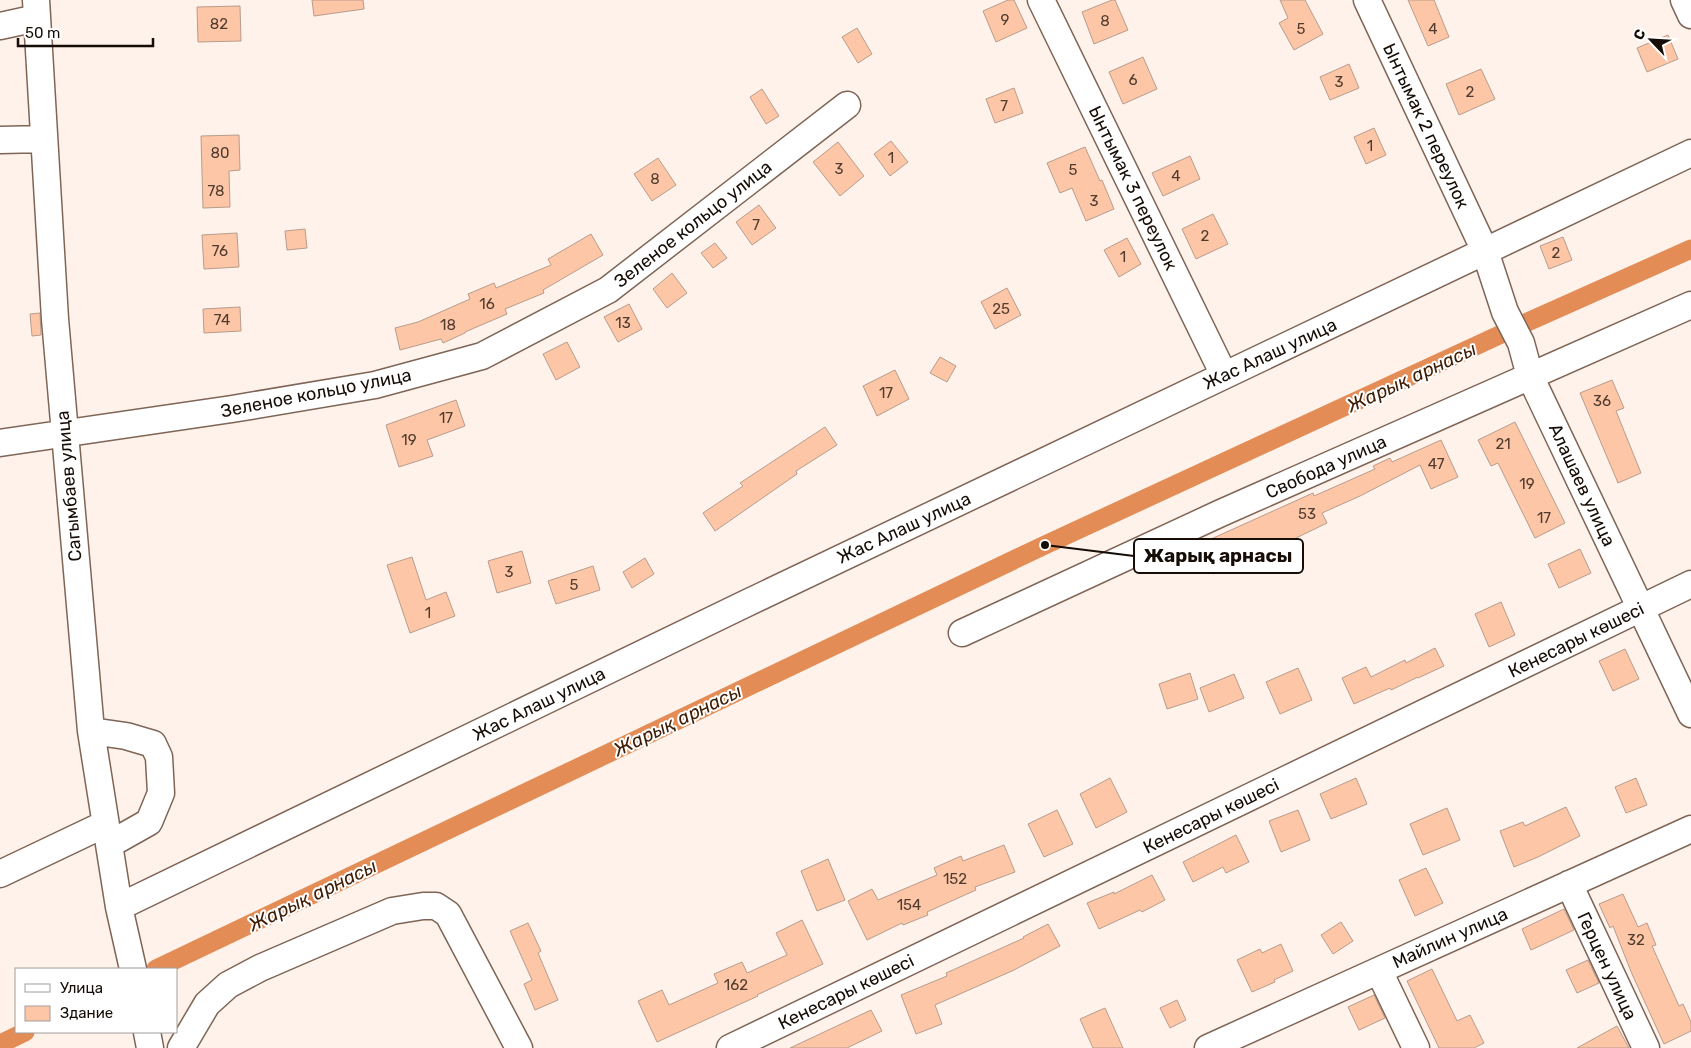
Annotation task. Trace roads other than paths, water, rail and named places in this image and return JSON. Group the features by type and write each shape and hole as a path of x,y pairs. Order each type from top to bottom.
{"street":[{"name":"Ынтымак 3 переулок","path":"1041,0 1224,375"},
{"name":"Ынтымак 2 переулок","path":"1367,0 1485,251"},
{"path":"1684,0 1691,15"},
{"path":"0,26 36,9"},
{"name":"Сагымбаев улица","path":"36,9 64,433 91,731 119,907 132,968"},
{"name":"Зеленое кольцо улица","path":"0,443 232,409 375,385 482,356 608,290 847,105"},
{"path":"0,140 44,139"},
{"name":"Жас Алаш улица","path":"119,907 745,604 1691,153"},
{"name":"Алашаев улица","path":"1485,251 1505,312 1521,343 1530,376 1691,714"},
{"name":"Свобода улица","path":"962,633 1221,513 1691,305"},
{"name":"Кенесары көшесі","path":"730,1048 1691,584"},
{"path":"0,874 107,834 149,822 161,793 159,757 153,744 126,736 91,731"},
{"name":"Майлин улица","path":"1208,1048 1691,829"},
{"name":"Герцен улица","path":"1569,884 1646,1048"},
{"path":"181,1048 207,1004 228,985 260,968 392,911 422,906 436,906 448,914 519,1048"},
{"path":"1379,971 1416,1048"},
{"path":"147,1033 150,1048"}],"waterway":[{"name":"Жарық арнасы","path":"158,968 1045,545 1521,325 1691,249"},
{"name":"Жарық арнасы","path":"0,1044 23,1033"}],"place":[{"name":"Жарық арнасы","path":"1045,545"}]}
